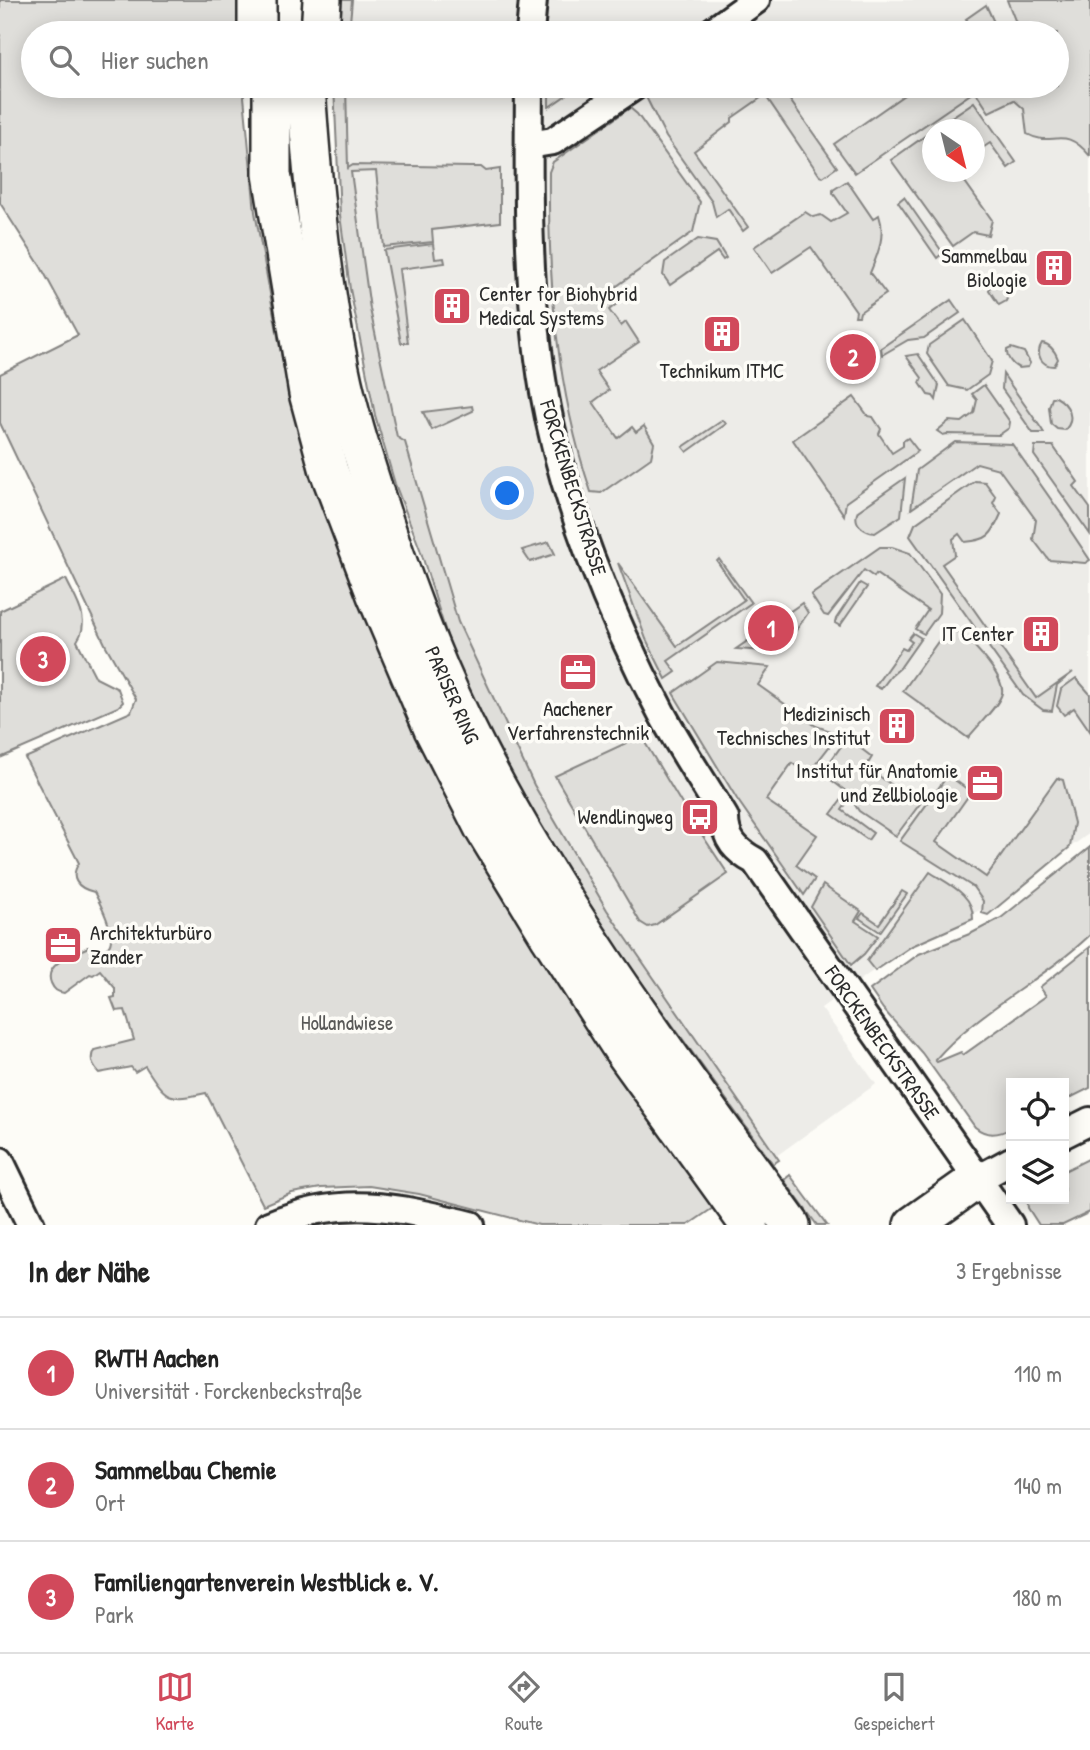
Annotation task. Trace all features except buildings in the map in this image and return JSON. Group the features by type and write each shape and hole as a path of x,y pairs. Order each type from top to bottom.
{"highway":[{"path":"257,0 257,21"},
{"path":"272,0 272,21"},
{"path":"304,0 305,21"},
{"path":"321,21 322,0"},
{"path":"262,98 272,174"},
{"name":"PARISER RING","path":"272,98 272,174 307,393 330,471 376,596 433,729 484,829 622,1049 749,1225"},
{"name":"PARISER RING","path":"307,98 311,170 326,293 341,372 367,469 403,579 437,665 477,749 570,911 791,1225"},
{"path":"311,170 315,98"},
{"path":"715,1119 745,1136 808,1225"},
{"path":"913,1225 978,1179"}],"street":[{"path":"531,21 533,0"},
{"path":"727,21 756,0"},
{"name":"FORCKENBECKSTRASSE","path":"529,98 532,300 544,392 572,499 594,566 638,668 680,745 725,818 741,824 752,841 755,860 1010,1225"},
{"path":"528,145 554,141 617,98"},
{"path":"1069,1132 1090,1121"},
{"path":"0,1161 31,1225"},
{"path":"978,1179 1006,1164"},
{"path":"269,1225 288,1217 327,1208 363,1205 387,1207 471,1225"}],"shaded area":[{"path":"342,0 1007,0 1021,21 341,21"},
{"path":"341,98 1068,98 1090,123 1090,833 984,908 912,943 821,1008 876,1084 772,1159 536,812 401,483 351,250"}],"green space":[{"name":"Hollandwiese","path":"0,0 238,0 239,21 21,21 21,98 244,98 255,212 284,369 309,473 361,601 714,1200 713,1208 688,1225 539,1225 419,1194 369,1186 321,1188 292,1193 263,1205 206,1093 183,1097 169,1095 145,1066 135,1072 131,1067 99,1073 93,1065 94,1050 134,1040 125,1010 116,1011 111,998 115,997 115,988 100,970 64,993 55,989 50,976 56,965 68,956 88,947 101,950 108,947 111,940 110,931 94,892 76,882 75,873 79,863 25,758 131,712 136,699 106,646 0,423 0,374 78,335 41,267 0,203"},
{"path":"340,0 352,0 350,21 338,21"},
{"path":"1007,0 1090,0 1090,156 1080,146 1065,138 1044,139 1027,134 1024,109 1014,100 989,112 980,98 1069,98 1069,21 1015,21"},
{"path":"986,5 993,21 968,21 966,19"},
{"path":"335,98 346,98 348,168 353,165 481,167 486,171 500,169 500,222 432,230 433,242 384,247 376,171 351,172 370,309 397,437 405,442 458,622 534,785 607,910 779,1160 773,1164 642,983 609,942 500,770 453,655 420,549 395,484 375,415 350,289 340,215"},
{"path":"549,98 562,98 549,107"},
{"path":"646,98 761,98 732,118 732,122 694,151 748,227 743,231 728,209 716,217 712,202 666,137"},
{"path":"767,98 788,98 837,167 823,177"},
{"path":"900,98 965,98 934,119 922,119 922,127 855,173 834,144"},
{"path":"974,102 1016,162 1008,168 990,143 985,146 985,119 949,119"},
{"path":"630,108 700,202 693,232 610,291 619,302 609,310 621,326 626,322 639,342 596,371 609,390 593,402 618,438 632,427 636,432 644,426 654,443 651,458 601,493 591,492 579,453 562,374 550,253 549,172 553,162"},
{"path":"922,138 922,182 965,182 992,220 988,235 973,232 953,246 891,160"},
{"path":"847,181 873,219 879,215 882,230 870,273 886,294 860,312 859,316 855,316 856,311 811,247 772,273 754,247 805,212 813,217 821,215 831,222 847,213 833,190"},
{"path":"904,197 943,253 937,258 898,202"},
{"path":"698,239 716,242 726,258 723,260 717,252 670,285 663,275 665,262"},
{"path":"433,244 435,259 444,258 445,263 399,269 408,343 401,343 384,250"},
{"path":"996,278 1009,294 1006,301 999,305 989,290 991,282"},
{"path":"951,300 960,313 924,338 908,340 882,355 881,348"},
{"path":"965,320 992,361 988,375 967,390 949,386 927,354 929,345"},
{"path":"1042,343 1050,346 1055,353 1058,359 1054,366 1040,359"},
{"path":"1011,348 1024,352 1030,363 1028,367 1019,368 1012,363 1007,353"},
{"path":"918,354 939,385 936,400 928,395 920,383 922,378 906,356"},
{"path":"1003,374 1044,433 1033,433 1002,389"},
{"path":"984,385 1010,422 1009,428 999,435 943,435 937,431 949,421 962,422 974,413 977,400 972,394"},
{"path":"854,397 868,416 873,417 881,429 879,434 892,453 903,446 903,441 908,438 918,451 846,502 844,515 793,440"},
{"path":"1056,397 1070,412 1070,421 1065,430 1057,429 1051,424 1049,407 1052,398"},
{"path":"472,406 473,411 432,430 423,412"},
{"path":"723,420 726,424 687,452 683,447"},
{"path":"955,442 1012,444 1069,525 1090,560 1085,563 1049,560 1033,539 1036,520 999,469 977,463 911,509 917,470"},
{"path":"1035,446 1053,446 1078,482 1074,486 1090,508 1090,534 1034,455"},
{"path":"905,478 901,516 875,533 860,526 858,511"},
{"path":"975,481 985,482 996,497 993,503 1001,514 992,532 985,538 965,542 959,534 953,539 955,555 942,564 1036,698 1073,672 1057,685 1052,711 1043,710 1023,695 910,536 915,524"},
{"path":"549,542 555,554 530,562 522,550"},
{"path":"880,547 892,547 910,553 940,594 939,613 924,634 915,629 928,610 876,574 874,577 864,570 828,616 824,615 811,595"},
{"path":"719,559 751,603 668,661 676,672 666,679 646,639 618,563 677,646 744,600 717,561"},
{"path":"66,579 82,617 83,625 77,641 96,678 118,689 123,702 118,707 0,758 0,611"},
{"path":"860,583 867,587 840,626 835,623 836,619"},
{"path":"802,603 808,613 781,652 736,649"},
{"path":"951,629 966,638 983,656 1001,686 1002,693 997,704 968,738 903,691 942,636"},
{"path":"913,633 921,638 900,668 881,689 875,686 902,648 906,650 912,642 908,639"},
{"path":"717,662 770,667 758,685 816,726 839,734 808,774 792,763 766,800 817,835 796,865 815,879 804,895 737,799 673,693"},
{"path":"1076,678 1090,694 1090,731 1074,708 1064,715 1057,706 1061,689"},
{"path":"641,736 728,874 655,925 648,927 640,922 555,776"},
{"path":"847,738 872,757 866,767 915,801 918,798 922,801 896,836 859,811 855,805 856,799 822,773"},
{"path":"948,775 971,792 936,842 986,877 1057,778 1063,780 1074,823 1070,847 988,915 982,913 983,901 973,887 900,841"},
{"path":"843,798 848,801 842,810 873,833 868,840 831,814"},
{"path":"1090,847 1090,935 1052,967 971,1026 935,1060 937,1062 961,1052 963,1055 1046,996 1040,987 1090,947 1090,1088 1069,1098 1069,1078 1006,1078 1006,1130 988,1134 975,1127 922,1053 870,990 919,954 1001,918"},
{"path":"930,872 965,896 973,919 912,946 875,971 867,961"},
{"path":"823,885 861,911 855,921 878,936 851,965 811,907"},
{"path":"902,891 907,894 880,932 859,918 863,913 879,924"},
{"path":"1090,1158 1090,1212 1063,1225 1039,1225 1028,1204 1069,1204 1069,1168"},
{"path":"790,1175 827,1225 817,1225 784,1180"}],"place":[{"name":"Sammelbau Biologie","path":"1054,268"},
{"name":"Center for Biohybrid Medical Systems","path":"452,306"},
{"name":"Technikum ITMC","path":"722,334"},
{"name":"Sammelbau Chemie","path":"853,357"},
{"name":"RWTH Aachen","path":"771,628"},
{"name":"IT Center","path":"1041,634"},
{"name":"Familiengartenverein Westblick e. V.","path":"43,659"},
{"name":"Aachener Verfahrenstechnik","path":"578,672"},
{"name":"Medizinisch Technisches Institut","path":"897,726"},
{"name":"Institut für Anatomie und Zellbiologie","path":"985,783"},
{"name":"Wendlingweg","path":"700,817"},
{"name":"Architekturbüro Zander","path":"63,945"}]}
